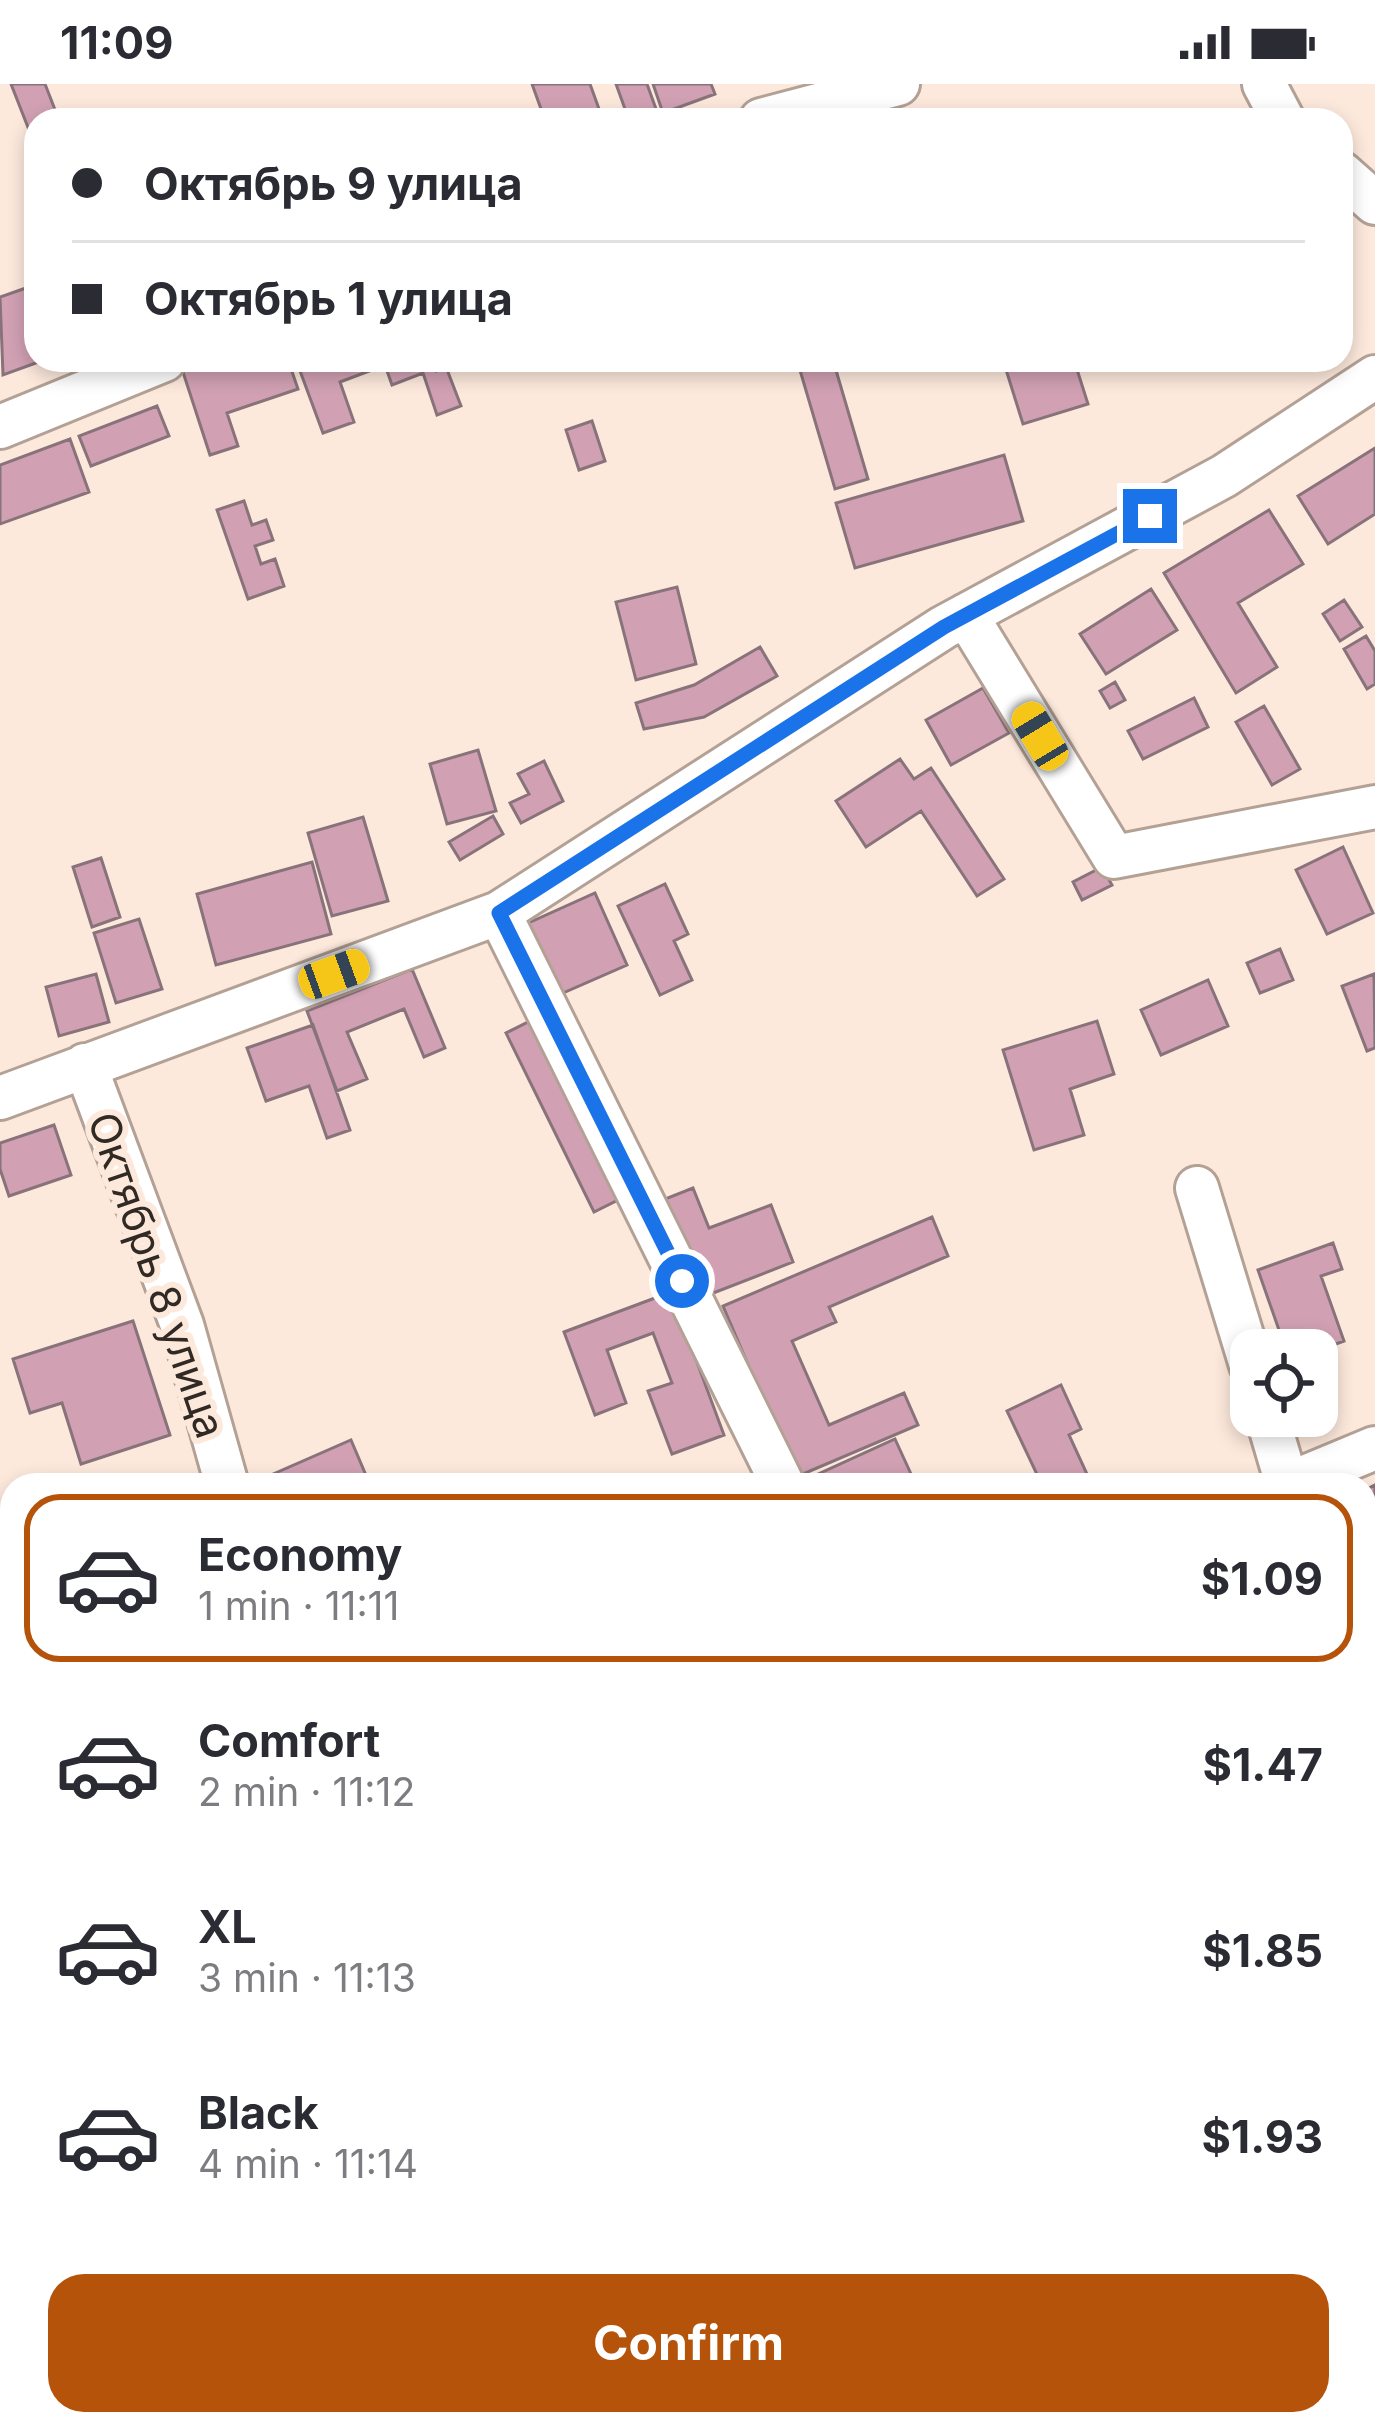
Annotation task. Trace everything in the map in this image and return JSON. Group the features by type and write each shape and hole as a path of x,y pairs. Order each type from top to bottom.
{"street":[{"path":"807,108 898,84"},
{"path":"0,427 135,372"},
{"path":"0,1098 499,913 966,616 1224,476 1375,377"},
{"path":"966,616 1114,856 1375,807"},
{"path":"499,913 777,1473"},
{"name":"Октябрь 8 улица","path":"85,1065 182,1325 224,1473"},
{"path":"1197,1188 1240,1329"},
{"path":"1273,1437 1283,1473"},
{"path":"1313,1473 1375,1448"}],"building":[{"path":"11,84 45,84 54,108 24,108 24,117"},
{"path":"532,84 590,84 599,108 541,108"},
{"path":"616,84 647,84 656,108 625,108"},
{"path":"653,84 711,84 715,94 677,108 661,108"},
{"path":"24,289 24,367 3,375 0,297"},
{"path":"183,372 292,372 298,389 227,413 238,446 210,455"},
{"path":"300,372 366,372 340,382 354,422 323,433"},
{"path":"387,372 448,372 461,406 437,415 423,373 392,385"},
{"path":"801,372 837,372 868,479 835,489"},
{"path":"1007,372 1078,372 1088,404 1023,424"},
{"path":"157,406 169,436 91,466 79,436"},
{"path":"592,421 605,461 579,470 566,430"},
{"path":"70,439 89,492 0,524 0,465"},
{"path":"1375,448 1375,514 1328,544 1298,496"},
{"path":"1004,455 1023,521 855,568 836,503"},
{"path":"244,501 252,525 266,520 273,540 255,546 261,564 275,559 284,586 248,599 217,510"},
{"path":"1269,510 1303,564 1238,603 1277,667 1236,693 1164,573"},
{"path":"677,587 696,664 636,680 616,602"},
{"path":"1151,589 1177,630 1106,674 1080,634"},
{"path":"1344,600 1362,627 1340,641 1323,614"},
{"path":"1366,636 1375,651 1375,684 1367,689 1344,649"},
{"path":"760,647 777,676 704,717 644,729 636,703 694,685"},
{"path":"1115,682 1125,700 1110,708 1100,691"},
{"path":"983,688 1009,733 951,765 926,720"},
{"path":"1194,698 1208,727 1143,759 1128,731"},
{"path":"1264,706 1300,769 1272,785 1236,722"},
{"path":"478,750 496,811 447,824 430,764"},
{"path":"900,759 914,779 931,768 1004,879 977,896 921,811 866,847 836,801"},
{"path":"544,761 563,801 521,823 510,803 529,794 518,774"},
{"path":"493,816 503,834 460,860 449,842"},
{"path":"363,817 388,901 332,916 308,833"},
{"path":"1343,847 1373,913 1327,934 1296,870"},
{"path":"101,858 120,917 92,927 73,867"},
{"path":"312,862 331,934 216,965 197,894"},
{"path":"1102,867 1112,885 1082,900 1073,882"},
{"path":"665,884 688,934 674,941 692,980 660,995 618,906"},
{"path":"595,893 627,965 556,996 524,925"},
{"path":"139,919 162,989 116,1003 94,933"},
{"path":"1280,949 1293,980 1260,993 1247,963"},
{"path":"412,969 445,1048 424,1057 404,1009 347,1032 367,1079 337,1091 307,1011"},
{"path":"96,974 109,1022 59,1036 46,987"},
{"path":"1374,974 1375,1048 1367,1051 1342,986"},
{"path":"1208,980 1228,1026 1161,1055 1141,1010"},
{"path":"536,1018 624,1197 594,1212 506,1033"},
{"path":"1097,1021 1114,1074 1070,1089 1084,1135 1034,1150 1003,1050"},
{"path":"313,1025 350,1130 327,1138 309,1086 266,1101 247,1048"},
{"path":"54,1125 71,1175 9,1196 0,1169 0,1143"},
{"path":"693,1188 709,1228 771,1205 793,1262 703,1297 665,1199"},
{"path":"932,1217 948,1256 829,1307 836,1322 792,1341 829,1425 904,1393 918,1425 805,1473 794,1473 723,1306"},
{"path":"1333,1243 1342,1269 1321,1276 1344,1341 1338,1343 1338,1329 1279,1329 1258,1270"},
{"path":"671,1292 724,1435 672,1454 648,1391 672,1383 653,1333 607,1350 626,1403 595,1415 564,1332"},
{"path":"133,1321 170,1435 81,1464 62,1403 30,1413 13,1359"},
{"path":"1061,1385 1081,1429 1069,1435 1086,1473 1036,1473 1007,1411"},
{"path":"895,1439 911,1473 821,1473"},
{"path":"351,1440 365,1473 276,1473"}],"route":[{"path":"682,1281 499,913 944,627 1150,516"}]}
